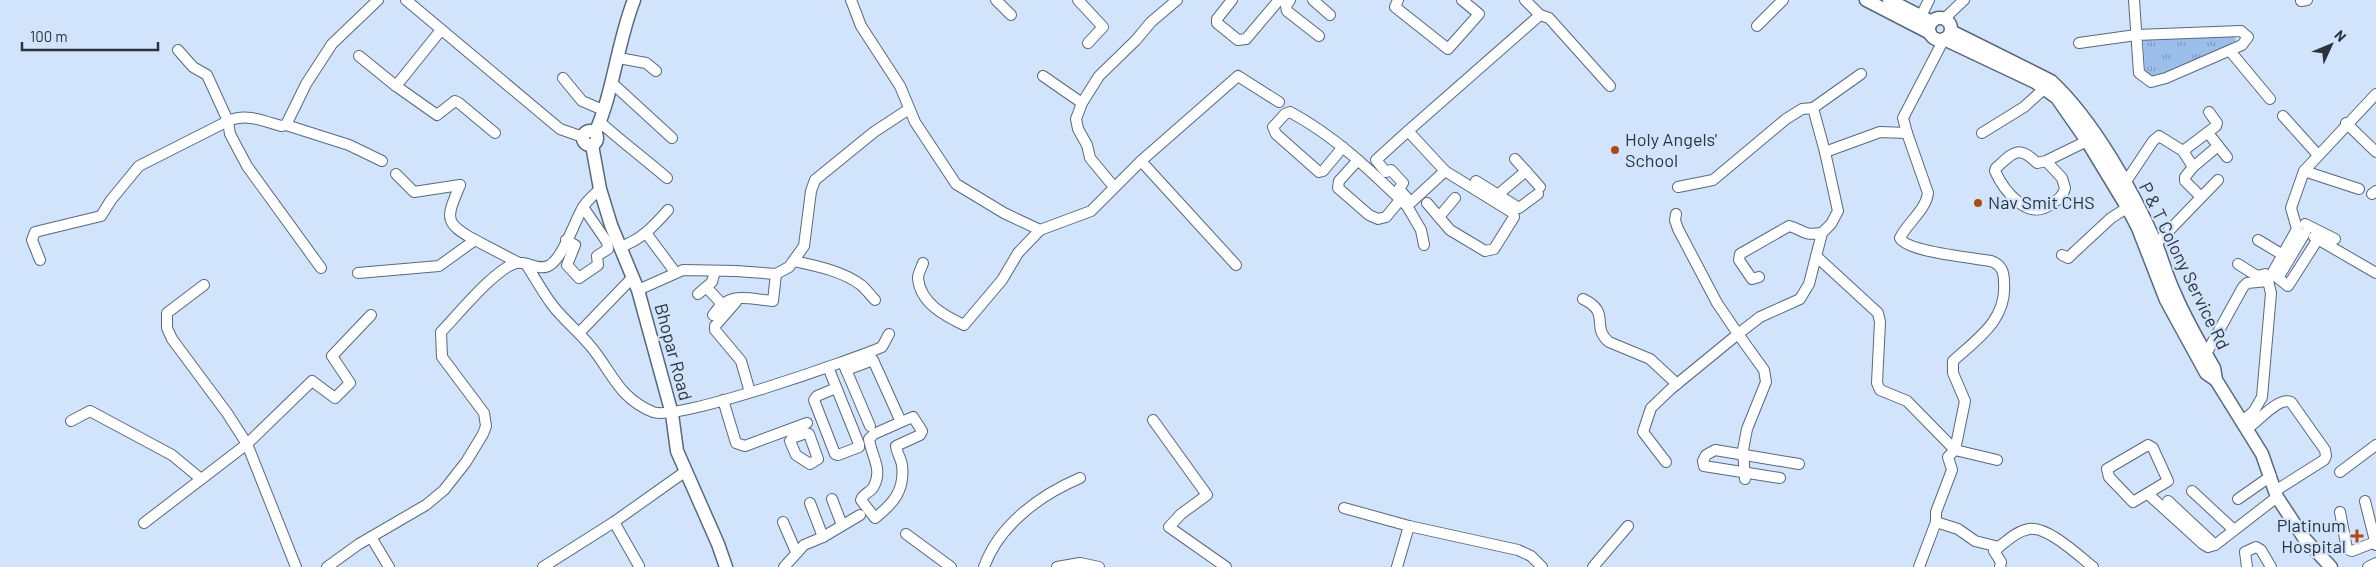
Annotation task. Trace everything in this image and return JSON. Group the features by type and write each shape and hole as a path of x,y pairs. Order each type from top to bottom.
{"street":[{"path":"286,125 306,84 332,44 378,0"},
{"path":"406,0 560,130 595,129 627,147 667,178"},
{"path":"595,129 612,83 627,18 634,0"},
{"path":"850,0 861,26 900,86 920,130 956,184 1012,217 1040,230"},
{"path":"996,0 1011,15"},
{"path":"1078,0 1103,27 1088,43"},
{"path":"1114,187 1090,158 1087,145 1078,129 1076,119 1082,103 1099,76 1136,40 1150,22 1177,0"},
{"path":"1232,0 1217,23 1238,40 1246,39 1276,1"},
{"path":"1290,0 1286,6 1287,11 1319,36"},
{"path":"1313,0 1330,15"},
{"path":"1398,0 1395,7 1448,49 1479,14 1462,0"},
{"path":"1525,0 1540,15 1549,18 1610,86"},
{"path":"1757,26 1783,0"},
{"path":"1866,0 1932,22 1950,23 1948,35 1903,118 1906,133 1928,194 1926,202 1903,231 1900,238 1901,241 1909,245 1941,253 1992,261 1997,263 2004,272 2005,291 1996,321 1953,362 1953,373 1965,401 1955,450 1948,457 1952,470 1936,512 1936,522 1919,567"},
{"path":"1889,0 1932,22"},
{"path":"1929,0 1934,38 1948,35 2044,88 2057,98 2121,186 2156,138 2162,137 2183,151 2193,167"},
{"path":"1932,22 1964,0"},
{"path":"2079,43 2136,35 2241,30 2248,38 2242,45 2230,51 2166,78 2151,82 2139,72 2136,35 2134,0"},
{"path":"1443,170 1410,197 1406,198 1398,190 1403,183 1391,170 1386,172 1376,160 1540,15"},
{"path":"396,86 441,30"},
{"name":"P & T Colony Service Rd","path":"1948,35 2051,81 2064,93 2081,116 2131,204 2214,368 2216,380 2246,424 2262,454 2276,494 2304,538 2331,567"},
{"path":"178,50 193,67 206,75 228,121 230,134 247,166 321,268"},
{"path":"2230,51 2270,99"},
{"path":"359,56 396,86 437,115 451,103 459,103 495,132"},
{"path":"619,58 646,63 656,71"},
{"path":"1678,187 1713,180 1786,119 1802,109 1813,108 1861,74"},
{"path":"1043,76 1082,103"},
{"path":"923,263 918,277 923,294 935,309 964,325 1002,280 1018,253 1040,230 1091,212 1142,161 1238,76 1279,102"},
{"path":"563,78 582,101 595,129"},
{"path":"612,83 672,138"},
{"path":"1982,133 2024,107 2044,88"},
{"path":"2376,94 2346,123 2304,171 2291,208 2308,234 2376,273"},
{"path":"1666,462 1643,432 1651,408 1677,384 1760,317 1800,299 1809,284 1822,234 1832,224 1838,211 1813,108"},
{"path":"638,290 683,270 776,274 789,266 804,246 807,235 811,192 815,180 874,132 909,109"},
{"path":"1343,147 1323,171 1319,172 1276,134 1273,127 1285,114 1290,112 1315,125 1343,147 1358,160 1404,203 1421,230 1424,245"},
{"path":"2183,151 2216,126 2217,123 2209,112"},
{"path":"2283,116 2318,155"},
{"path":"40,260 32,240 35,232 101,216 111,200 139,166 237,117 281,126 286,125 349,146 382,161"},
{"path":"2346,123 2376,152"},
{"name":"Bhopar Road","path":"595,129 600,188 608,227 634,277 672,414 677,451 712,528 726,567"},
{"path":"1408,131 1443,170 1495,198 1521,208 1539,191 1526,171 1515,160"},
{"path":"1825,152 1880,132 1906,133"},
{"path":"2208,133 2227,157"},
{"path":"2046,161 2062,178 2065,188 2061,197 2043,210 2032,210 2019,203 1995,171 2014,152 2020,151 2028,154 2037,163 2046,161 2087,140"},
{"path":"2201,197 2185,181 2185,177 2193,167 2218,146"},
{"path":"1358,160 1339,181 1338,188 1369,215 1378,219 1386,217 1443,170"},
{"path":"1142,161 1236,265"},
{"path":"1495,198 1526,171"},
{"path":"2304,171 2358,189"},
{"path":"396,174 414,192 460,185 449,212 451,223 455,229 522,264 543,267 550,266 557,258 583,207 600,188"},
{"path":"2216,380 2206,373 2166,300 2151,246 2218,180"},
{"path":"1427,203 1450,230 1488,252 1494,249 1514,216 1476,181"},
{"path":"1439,217 1455,198"},
{"path":"2062,255 2068,258 2111,218 2131,204"},
{"path":"566,240 575,246 567,265 579,278 596,267 598,263 597,256 608,249 607,242 583,207"},
{"path":"620,247 632,243 646,233 668,210"},
{"path":"1676,214 1674,220 1678,229 1717,303 1764,370 1766,382 1747,429 1744,455 1745,476"},
{"path":"1759,277 1752,279 1739,260 1740,254 1788,226 1795,227 1803,234 1822,234"},
{"path":"646,233 675,272"},
{"path":"2238,264 2261,277 2280,253 2308,234 2335,239"},
{"path":"358,273 439,266 475,240"},
{"path":"2258,240 2280,253"},
{"path":"2246,424 2262,396 2271,293 2268,281 2280,253"},
{"path":"1816,256 1878,313 1880,322 1877,383 1880,390 1907,401 1955,450 1997,460"},
{"path":"794,261 821,267 861,284 875,300"},
{"path":"522,264 554,306 602,360 614,383 632,401 655,414 672,414 828,367 844,366 871,360 874,362 901,422"},
{"path":"327,567 371,537 426,505 444,490 466,462 486,426 484,413 442,357 441,332 487,283 502,271 522,264"},
{"path":"715,271 712,282 702,291 722,304"},
{"path":"713,315 722,304 731,298 773,301 776,274"},
{"path":"580,333 634,277"},
{"path":"2206,354 2243,287 2247,283 2268,281"},
{"path":"204,285 167,313 167,328 172,339 227,413 247,444 296,567"},
{"path":"1583,299 1591,303 1601,316 1600,333 1603,337 1609,342 1650,359 1677,384"},
{"path":"736,302 715,326 715,330 741,361 750,392"},
{"path":"144,523 247,444 312,381 335,398 350,383 332,356 371,315"},
{"path":"844,366 882,346 889,334"},
{"path":"844,366 870,426"},
{"path":"828,367 859,446 838,455 835,454 814,400 817,396 836,388"},
{"path":"723,400 736,443 739,445 745,446 796,431 807,423"},
{"path":"2148,494 2202,544 2208,547 2215,545 2276,494 2324,460 2326,456 2325,450 2291,402 2285,400 2279,402 2260,420 2246,424"},
{"path":"71,421 90,411 172,455 201,479"},
{"path":"913,418 922,433 896,446 902,465 902,488 896,498 875,518 861,500 862,496 872,489 878,473 869,439 874,434 901,422 913,418"},
{"path":"1153,420 1208,495 1181,514 1169,527 1226,567"},
{"path":"2148,445 2153,448 2169,479 2148,494 2136,502 2132,502 2109,477 2107,472 2110,466 2148,445"},
{"path":"2340,472 2376,445"},
{"path":"1780,478 1745,476 1702,464 1706,455 1715,450 1799,464"},
{"path":"543,567 614,522 686,471"},
{"path":"2238,499 2271,476"},
{"path":"984,567 992,548 1004,532 1046,494 1080,478"},
{"path":"2192,491 2234,530"},
{"path":"832,499 842,526"},
{"path":"2168,501 2215,545"},
{"path":"2340,512 2347,550 2376,544 2366,501"},
{"path":"810,503 823,536"},
{"path":"1344,508 1409,526 1518,550 1531,556 1542,567"},
{"path":"784,567 804,545 860,515"},
{"path":"614,522 639,566"},
{"path":"783,522 796,552"},
{"path":"1936,522 1958,529 1975,541 1999,547"},
{"path":"1397,567 1409,526"},
{"path":"1593,567 1628,526"},
{"path":"2000,567 2001,562 1994,551 2016,533 2030,529 2041,531 2068,546 2093,567"},
{"path":"906,534 950,567"},
{"path":"371,537 389,567"},
{"path":"2247,567 2244,552 2256,547 2261,550 2271,567"},
{"path":"1057,567 1080,563 1099,567"},
{"path":"2368,567 2376,563 2376,567"}],"green space":[{"path":"2235,35 2236,44 2164,75 2152,77 2145,71 2143,38"}],"place":[{"name":"Holy Angels' School","path":"1615,150"},
{"name":"Nav Smit CHS","path":"1978,203"},
{"name":"Platinum Hospital","path":"2357,536"}]}
